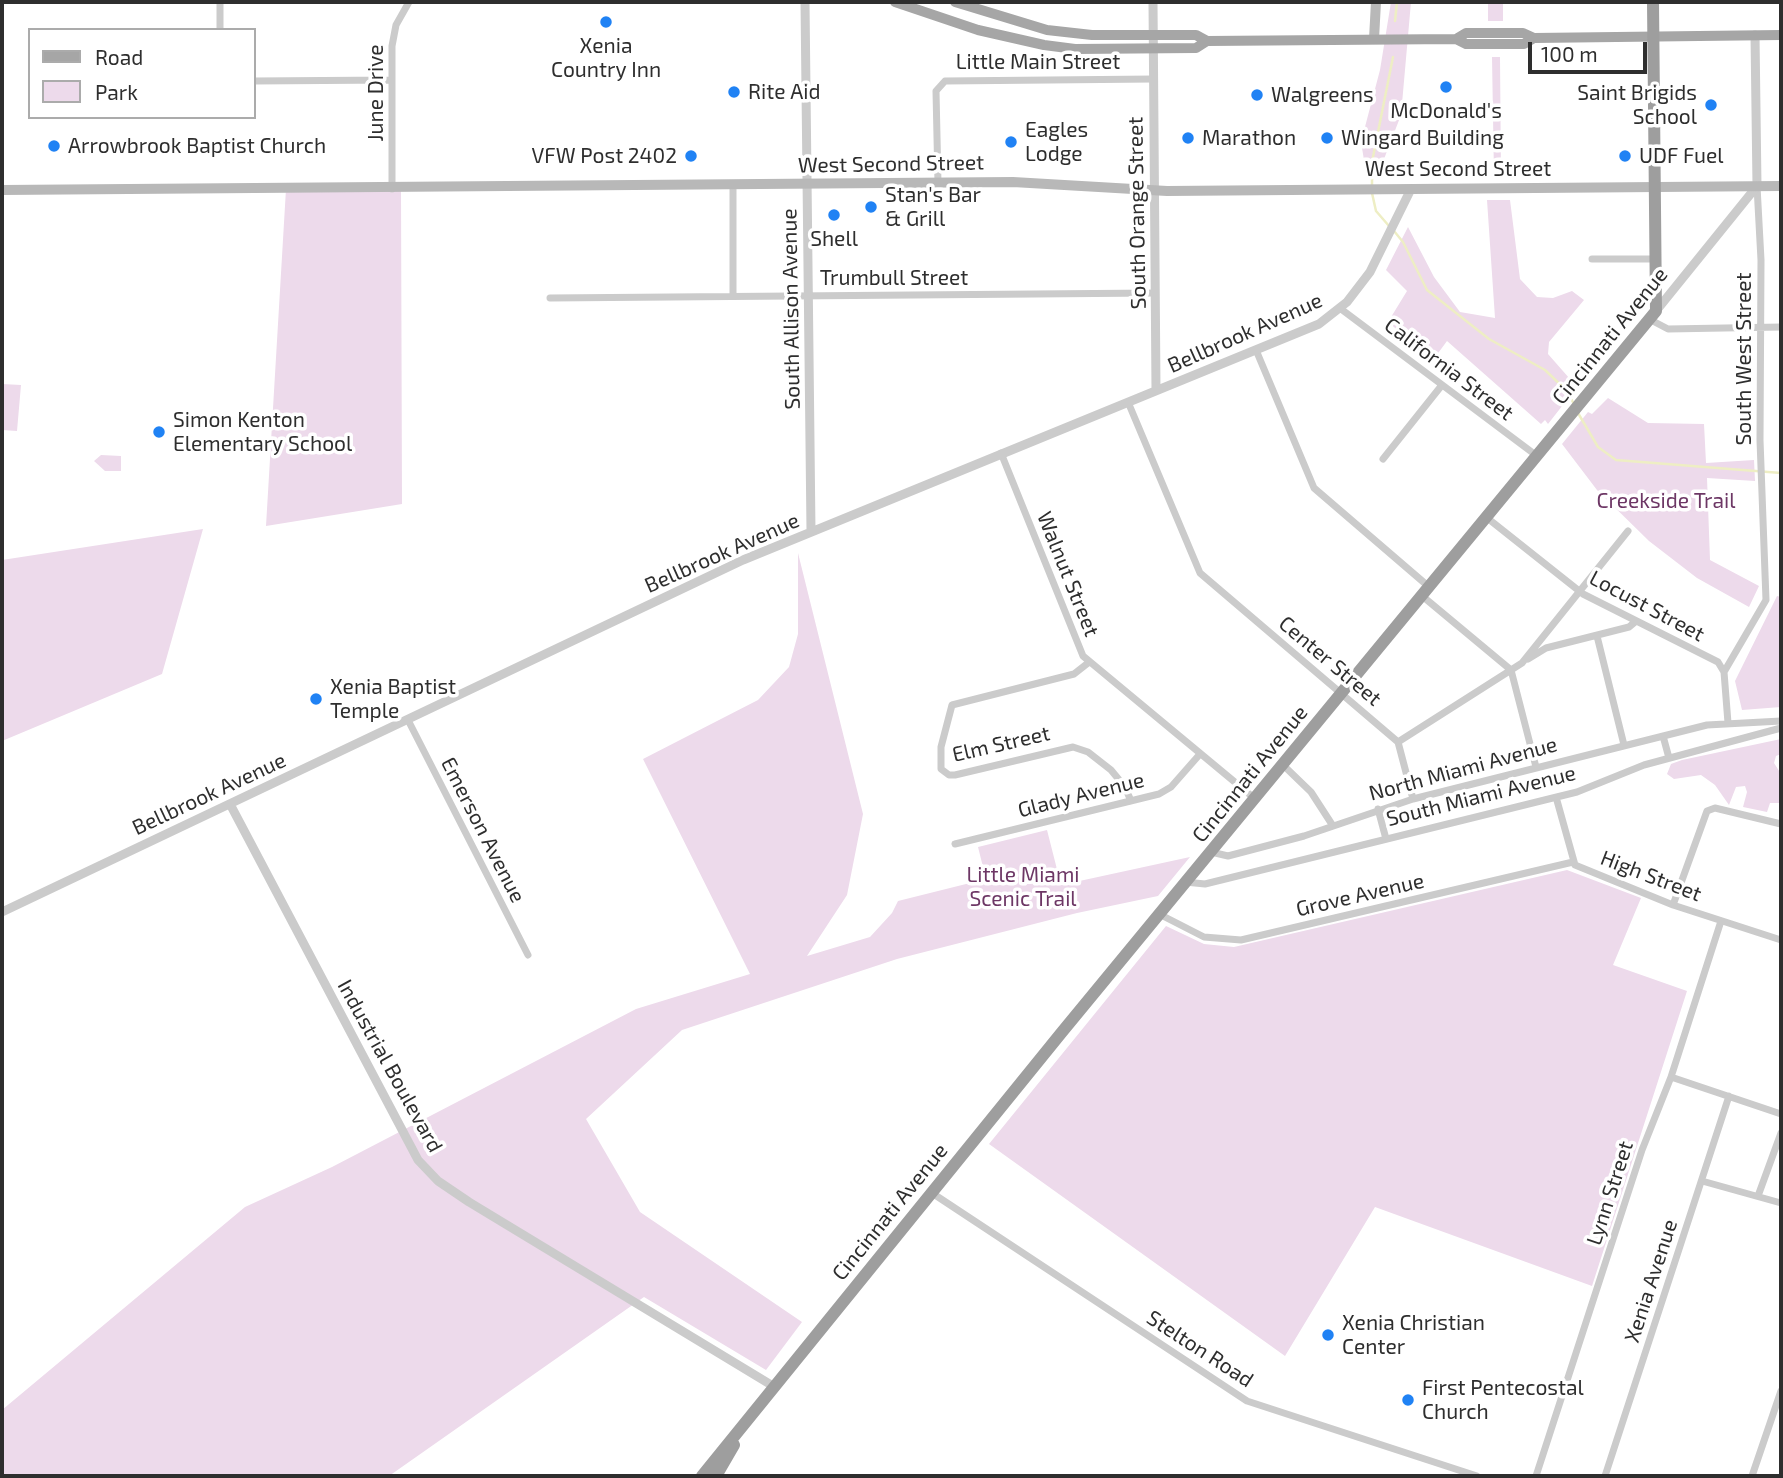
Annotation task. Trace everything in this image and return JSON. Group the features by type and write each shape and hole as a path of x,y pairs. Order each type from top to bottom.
{"highway":[{"path":"1653,2 1653,315"},
{"name":"Cincinnati Avenue","path":"702,1476 1185,882 1653,315"},
{"name":"Cincinnati Avenue","path":"716,1476 773,1386"}],"main road":[{"path":"895,2 978,30 1022,41 1075,49 1196,48 1207,41"},
{"path":"955,2 1047,30 1092,35 1196,35 1207,41 1456,39 1466,33 1524,33 1534,38 1781,35"},
{"path":"1374,39 1376,2"},
{"name":"West Second Street","path":"2,190 1034,182 1153,190 1781,186"}],"street":[{"path":"220,2 220,28"},
{"name":"June Drive","path":"393,189 393,35 409,2"},
{"name":"South Allison Avenue","path":"805,2 811,531"},
{"name":"South Orange Street","path":"1153,2 1156,390"},
{"name":"South West Street","path":"1724,672 1766,600 1761,465 1761,260 1755,35"},
{"name":"Little Main Street","path":"938,183 936,91 940,83 948,80 1153,79"},
{"path":"256,81 392,80"},
{"path":"733,186 733,296"},
{"name":"Cincinnati Avenue","path":"1653,315 1757,186"},
{"name":"Bellbrook Avenue","path":"2,912 743,560 1319,324 1341,309 1370,271 1411,189"},
{"path":"1592,259 1655,259"},
{"name":"Trumbull Street","path":"550,298 1155,293"},
{"name":"California Street","path":"1341,309 1537,456"},
{"path":"1653,315 1668,329 1781,327"},
{"path":"1256,349 1314,488 1511,670 1536,767"},
{"path":"1383,459 1443,385"},
{"name":"Center Street","path":"1128,402 1200,573 1398,742"},
{"name":"Walnut Street","path":"1001,453 1081,652 1088,663 1254,798"},
{"name":"Locust Street","path":"1486,517 1580,592 1718,662 1724,672"},
{"path":"1522,663 1628,531"},
{"path":"1413,799 1398,742 1546,648 1629,627 1635,622"},
{"path":"1597,636 1624,745"},
{"name":"Elm Street","path":"1088,663 1074,674 952,705 948,710 940,765 944,773 955,775 1073,747 1088,752 1111,770 1125,787 1131,800"},
{"path":"1724,672 1728,723"},
{"name":"Emerson Avenue","path":"408,720 528,955"},
{"name":"North Miami Avenue","path":"1211,852 1228,856 1333,826 1413,799 1662,736 1728,723 1781,720"},
{"name":"South Miami Avenue","path":"1185,882 1205,884 1556,797 1669,758 1781,728"},
{"path":"1662,736 1669,758"},
{"name":"Glady Avenue","path":"955,844 1166,791 1200,754"},
{"path":"1282,764 1311,792 1333,826"},
{"name":"High Street","path":"1556,797 1573,862 1673,905 1781,940"},
{"name":"Industrial Boulevard","path":"230,804 265,875 425,1167 438,1181 773,1386"},
{"path":"1673,905 1707,811 1715,808 1781,824"},
{"path":"1378,809 1386,839"},
{"name":"Grove Avenue","path":"1159,914 1204,937 1241,940 1573,862"},
{"name":"Lynn Street","path":"1536,1476 1642,1150 1671,1077 1721,921"},
{"path":"1671,1077 1781,1114"},
{"name":"Xenia Avenue","path":"1605,1476 1729,1096"},
{"path":"1758,1196 1781,1133"},
{"path":"1702,1181 1781,1203"},
{"name":"Stelton Road","path":"932,1193 1247,1401 1477,1476"},
{"path":"1752,1476 1781,1391"}],"green space":[{"path":"1391,2 1411,2 1401,115 1379,172 1366,172 1361,142 1380,70"},
{"path":"1488,2 1503,2 1503,21 1488,21"},
{"path":"1492,57 1500,57 1501,176 1494,176"},
{"path":"286,189 401,189 402,504 266,526"},
{"path":"1487,200 1510,200 1520,279 1537,297 1553,298 1572,291 1584,300 1549,342 1548,354 1577,387 1548,424 1545,420 1541,424 1447,341 1433,360 1388,322 1407,291 1386,270 1408,227 1434,277 1460,312 1495,318"},
{"path":"2,384 21,385 17,431 2,430"},
{"name":"Creekside Trail","path":"1608,398 1648,423 1704,424 1706,463 1754,460 1755,481 1707,478 1710,560 1759,586 1749,607 1697,578 1649,541 1597,490 1562,444 1588,412 1592,414"},
{"path":"101,455 121,456 121,471 105,471 94,461"},
{"path":"203,529 162,674 2,741 2,560"},
{"name":"Little Miami Scenic Trail","path":"798,553 863,814 847,895 807,956 870,937 892,913 898,901 986,879 978,847 1047,830 1061,885 1190,857 1158,896 1077,913 897,959 682,1030 586,1119 640,1212 802,1322 766,1370 644,1297 389,1476 2,1476 2,1410 245,1207 332,1167 636,1009 750,974 643,759 758,700 789,667 798,634"},
{"path":"1777,596 1781,597 1781,707 1742,710 1735,681"},
{"path":"1781,739 1781,754 1776,756 1774,763 1781,774 1781,803 1770,803 1767,812 1743,807 1747,792 1745,786 1736,787 1729,805 1715,785 1701,775 1674,779 1667,774 1671,764 1682,760"},
{"path":"1567,870 1641,898 1613,965 1687,991 1592,1286 1375,1207 1285,1356 989,1144 1166,926 1204,944 1234,947"}],"waterway":[{"path":"1395,21 1397,2"},
{"path":"1372,186 1372,162 1393,57"},
{"path":"1372,193 1376,211 1389,226"},
{"path":"1394,231 1403,242 1427,290 1489,339 1545,370 1566,390 1574,404"},
{"path":"1578,413 1598,447 1616,460 1781,473"}],"place":[{"name":"Xenia Country Inn","path":"606,22"},
{"name":"McDonald's","path":"1446,87"},
{"name":"Rite Aid","path":"734,92"},
{"name":"Walgreens","path":"1257,95"},
{"name":"Saint Brigids School","path":"1711,105"},
{"name":"Marathon","path":"1188,138"},
{"name":"Wingard Building","path":"1327,138"},
{"name":"Eagles Lodge","path":"1011,142"},
{"name":"Arrowbrook Baptist Church","path":"54,146"},
{"name":"VFW Post 2402","path":"691,156"},
{"name":"UDF Fuel","path":"1625,156"},
{"name":"Stan's Bar & Grill","path":"871,207"},
{"name":"Shell","path":"834,215"},
{"name":"Simon Kenton Elementary School","path":"159,432"},
{"name":"Xenia Baptist Temple","path":"316,699"},
{"name":"Xenia Christian Center","path":"1328,1335"},
{"name":"First Pentecostal Church","path":"1408,1400"}]}
